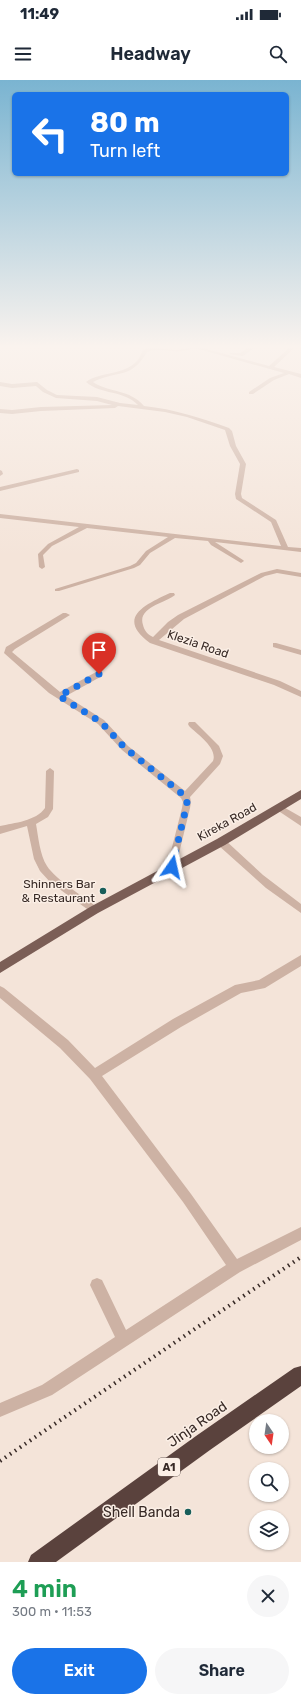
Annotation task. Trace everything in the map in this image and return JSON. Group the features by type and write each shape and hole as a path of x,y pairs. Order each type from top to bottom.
{"highway":[{"name":"Jinja Road","path":"38,1562 203,1443 301,1375"}],"main road":[{"name":"Kireka Road","path":"0,968 94,910 221,842 300,797"}],"street":[{"path":"193,417 220,426 229,432 233,446 243,464 238,494 239,499 274,521 285,548"},
{"path":"0,489 77,471"},
{"path":"0,516 301,550"},
{"path":"42,567 40,555 45,548 87,525"},
{"path":"57,590 132,567 138,564 148,552 175,535"},
{"path":"210,540 213,544 241,562"},
{"path":"153,641 181,617 256,577 277,571 301,575"},
{"name":"Klezia Road","path":"172,595 148,606 143,609 140,614 139,624 141,630 147,638 277,683 301,694"},
{"path":"66,615 12,647 8,651 11,656 59,696 101,722 125,748 185,796 187,802 186,808 172,867"},
{"path":"276,645 301,653"},
{"path":"59,696 99,674"},
{"path":"185,796 217,762 219,756 216,748 192,724"},
{"path":"0,830 31,822 45,815 49,809 50,771"},
{"path":"280,808 301,822"},
{"path":"31,822 39,859 43,868 54,880 94,910"},
{"path":"221,842 248,868 278,893 301,909"},
{"path":"94,1075 177,1023 239,988 261,986 301,960"},
{"path":"0,991 64,1044 94,1075 187,1198 235,1267"},
{"path":"0,1410 47,1390 235,1267 301,1234"},
{"path":"97,1285 124,1340"}],"railway":[{"path":"0,1461 301,1257"}],"place":[{"name":"Shinners Bar & Restaurant","path":"103,891"},
{"name":"Shell Banda","path":"188,1512"}],"route":[{"path":"99,674 59,696 92,715 101,722 125,748 185,796 187,802 186,808 172,867"}]}
